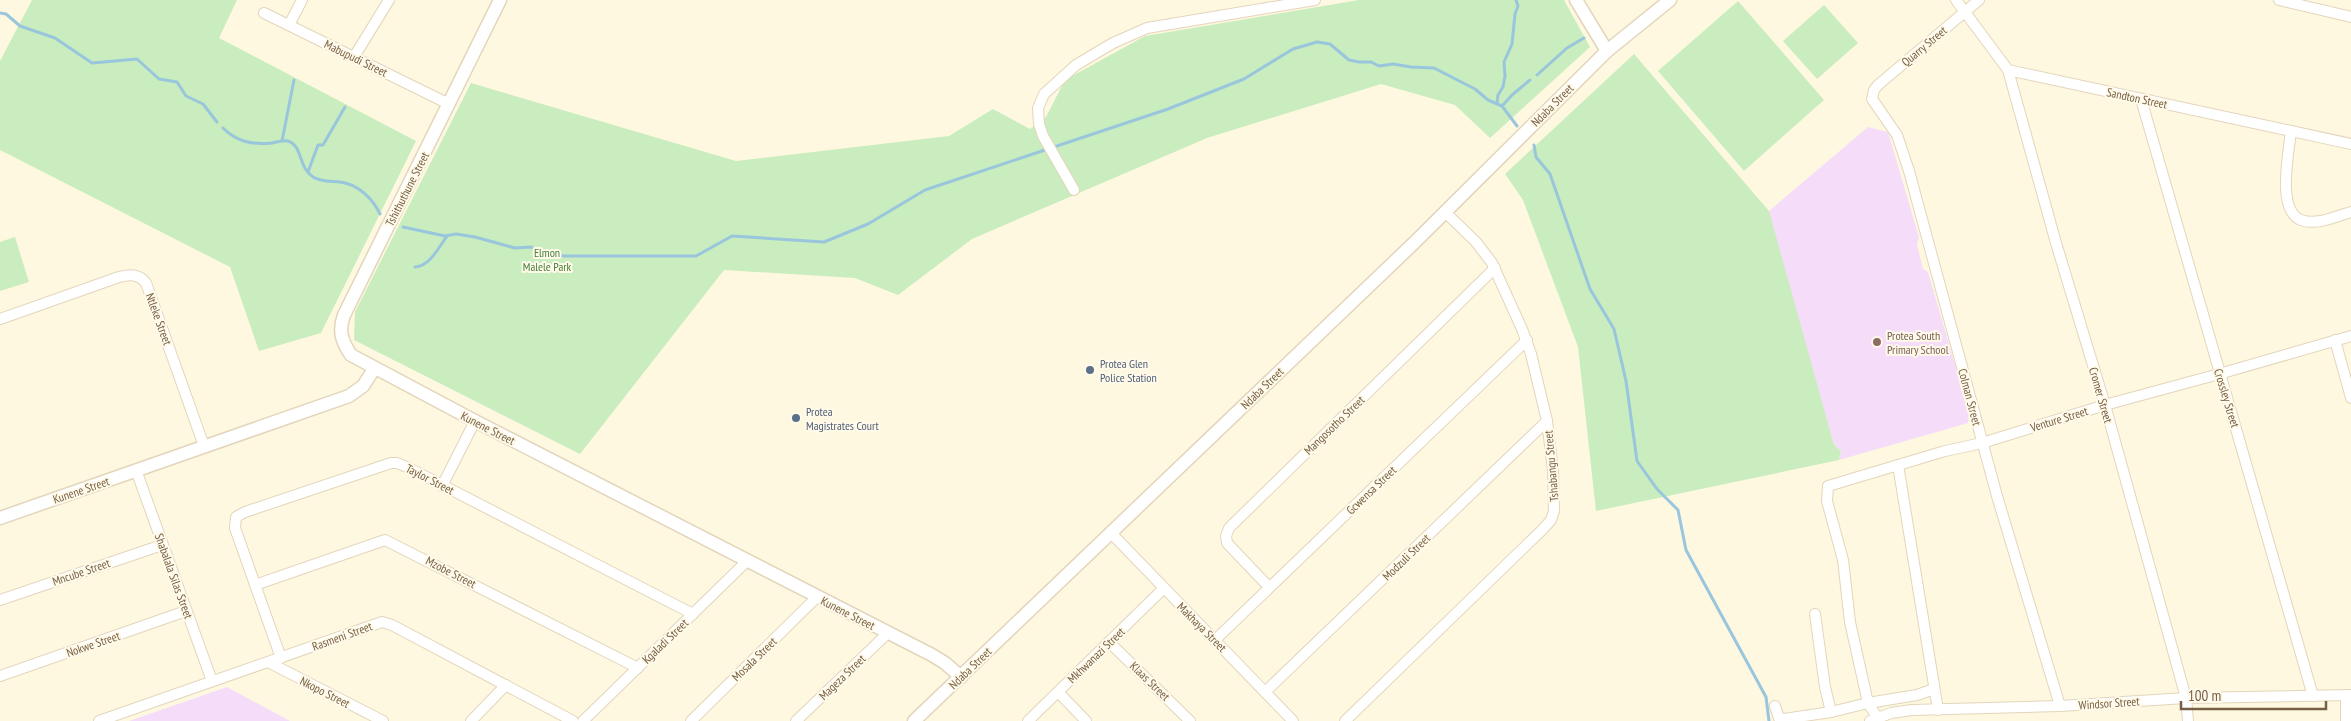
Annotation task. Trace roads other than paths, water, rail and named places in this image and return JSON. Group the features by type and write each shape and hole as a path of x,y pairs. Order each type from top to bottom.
{"street":[{"path":"289,25 302,0"},
{"path":"354,57 389,0"},
{"name":"Tshithuthune Street","path":"374,369 351,355 344,344 341,326 347,310 500,0"},
{"path":"1074,190 1043,136 1039,124 1038,108 1044,94 1076,65 1113,43 1147,28 1315,0"},
{"path":"1576,0 1607,51"},
{"name":"Ndaba Street","path":"914,721 1445,212 1607,51 1670,0"},
{"path":"1956,0 2008,70"},
{"name":"Quarry Street","path":"1872,94 1878,85 1979,0"},
{"path":"2279,0 2351,17"},
{"name":"Mabupudi Street","path":"264,13 449,104"},
{"name":"Sandton Street","path":"2008,70 2351,144"},
{"name":"Cromer Street","path":"2008,70 2186,698 2188,721"},
{"name":"Colman Street","path":"1872,94 1874,104 1897,136 1907,163 1982,443 2060,706"},
{"name":"Crossley Street","path":"2141,99 2313,696"},
{"path":"2291,131 2286,196 2289,207 2294,215 2301,220 2310,222 2351,212"},
{"name":"Tshabangu Street","path":"1345,721 1551,520 1554,511 1555,498 1547,421 1527,340 1495,268 1476,242 1445,212"},
{"name":"Mangosotho Street","path":"1269,587 1230,548 1226,540 1229,528 1495,268"},
{"name":"Ntleke Street","path":"0,319 119,277 131,275 141,278 146,284 204,446"},
{"name":"Venture Street","path":"1873,719 1850,622 1843,560 1826,494 1830,485 1853,477 1982,443 2104,405 2351,336"},
{"name":"Gcwensa Street","path":"1215,640 1527,340"},
{"path":"2334,340 2351,398"},
{"name":"Kunene Street","path":"0,518 348,396 363,386 374,369 941,660 961,677"},
{"name":"Modzuli Street","path":"1265,692 1547,421"},
{"path":"442,486 475,422"},
{"name":"Taylor Street","path":"281,658 235,526 236,518 241,513 391,463 400,464 694,614"},
{"path":"1898,465 1938,710"},
{"name":"Shabalala Silas Street","path":"136,470 212,682"},
{"name":"Makhaya Street","path":"1111,533 1163,589 1293,721"},
{"name":"Mzobe Street","path":"255,585 377,541 388,541 638,668"},
{"name":"Mncube Street","path":"0,600 162,545"},
{"name":"Kgaladi Street","path":"583,721 747,561"},
{"name":"Mkhwanazi Street","path":"1028,721 1163,589"},
{"name":"Mosala Street","path":"691,721 818,597"},
{"name":"Nokwe Street","path":"0,676 186,611"},
{"path":"1814,614 1825,687 1831,712"},
{"name":"Rasmeni Street","path":"99,721 382,622 392,625 574,721"},
{"name":"Mageza Street","path":"796,721 888,633"},
{"name":"Klaas Street","path":"1109,642 1190,721"},
{"name":"Nkopo Street","path":"268,662 383,721"},
{"path":"472,721 506,685"},
{"path":"1775,706 1779,718 1784,719 1831,712 1868,702 1917,695 1934,689"},
{"path":"1058,692 1086,721"},
{"path":"2346,721 2348,696"},
{"name":"Windsor Street","path":"1873,719 1912,710 2060,706 2186,698 2348,696"}],"waterway":[{"path":"1497,103 1505,76 1504,62 1512,44 1515,14 1518,6 1516,0"},
{"path":"0,13 6,14 20,26 55,38 92,63 137,59 159,79 177,82 186,96 203,104 217,122"},
{"path":"1537,75 1567,48 1584,38"},
{"path":"403,227 445,236 456,234 475,237 515,248 531,247 546,254 565,256 696,256 732,236 824,242 868,224 925,190 1168,109 1244,79 1293,49 1317,42 1330,44 1349,60 1371,62 1379,66 1393,64 1434,68 1475,89 1488,100 1502,106 1517,126"},
{"path":"282,141 294,80"},
{"path":"1502,106 1530,80"},
{"path":"308,172 318,145 323,145 345,107"},
{"path":"223,128 234,137 246,142 265,144 288,141 296,147 305,168 313,177 323,181 347,183 359,189 369,198 380,214"},
{"path":"1534,145 1536,157 1550,174 1590,289 1614,329 1626,381 1637,461 1657,489 1678,510 1686,550 1766,697 1769,721"},
{"path":"415,267 430,260 447,236"}],"place":[{"name":"Protea South Primary School","path":"1877,342"},
{"name":"Protea Glen Police Station","path":"1090,370"},
{"name":"Protea Magistrates Court","path":"796,418"}],"park label":[{"name":"Elmon Malele Park","path":"547,259"}]}
